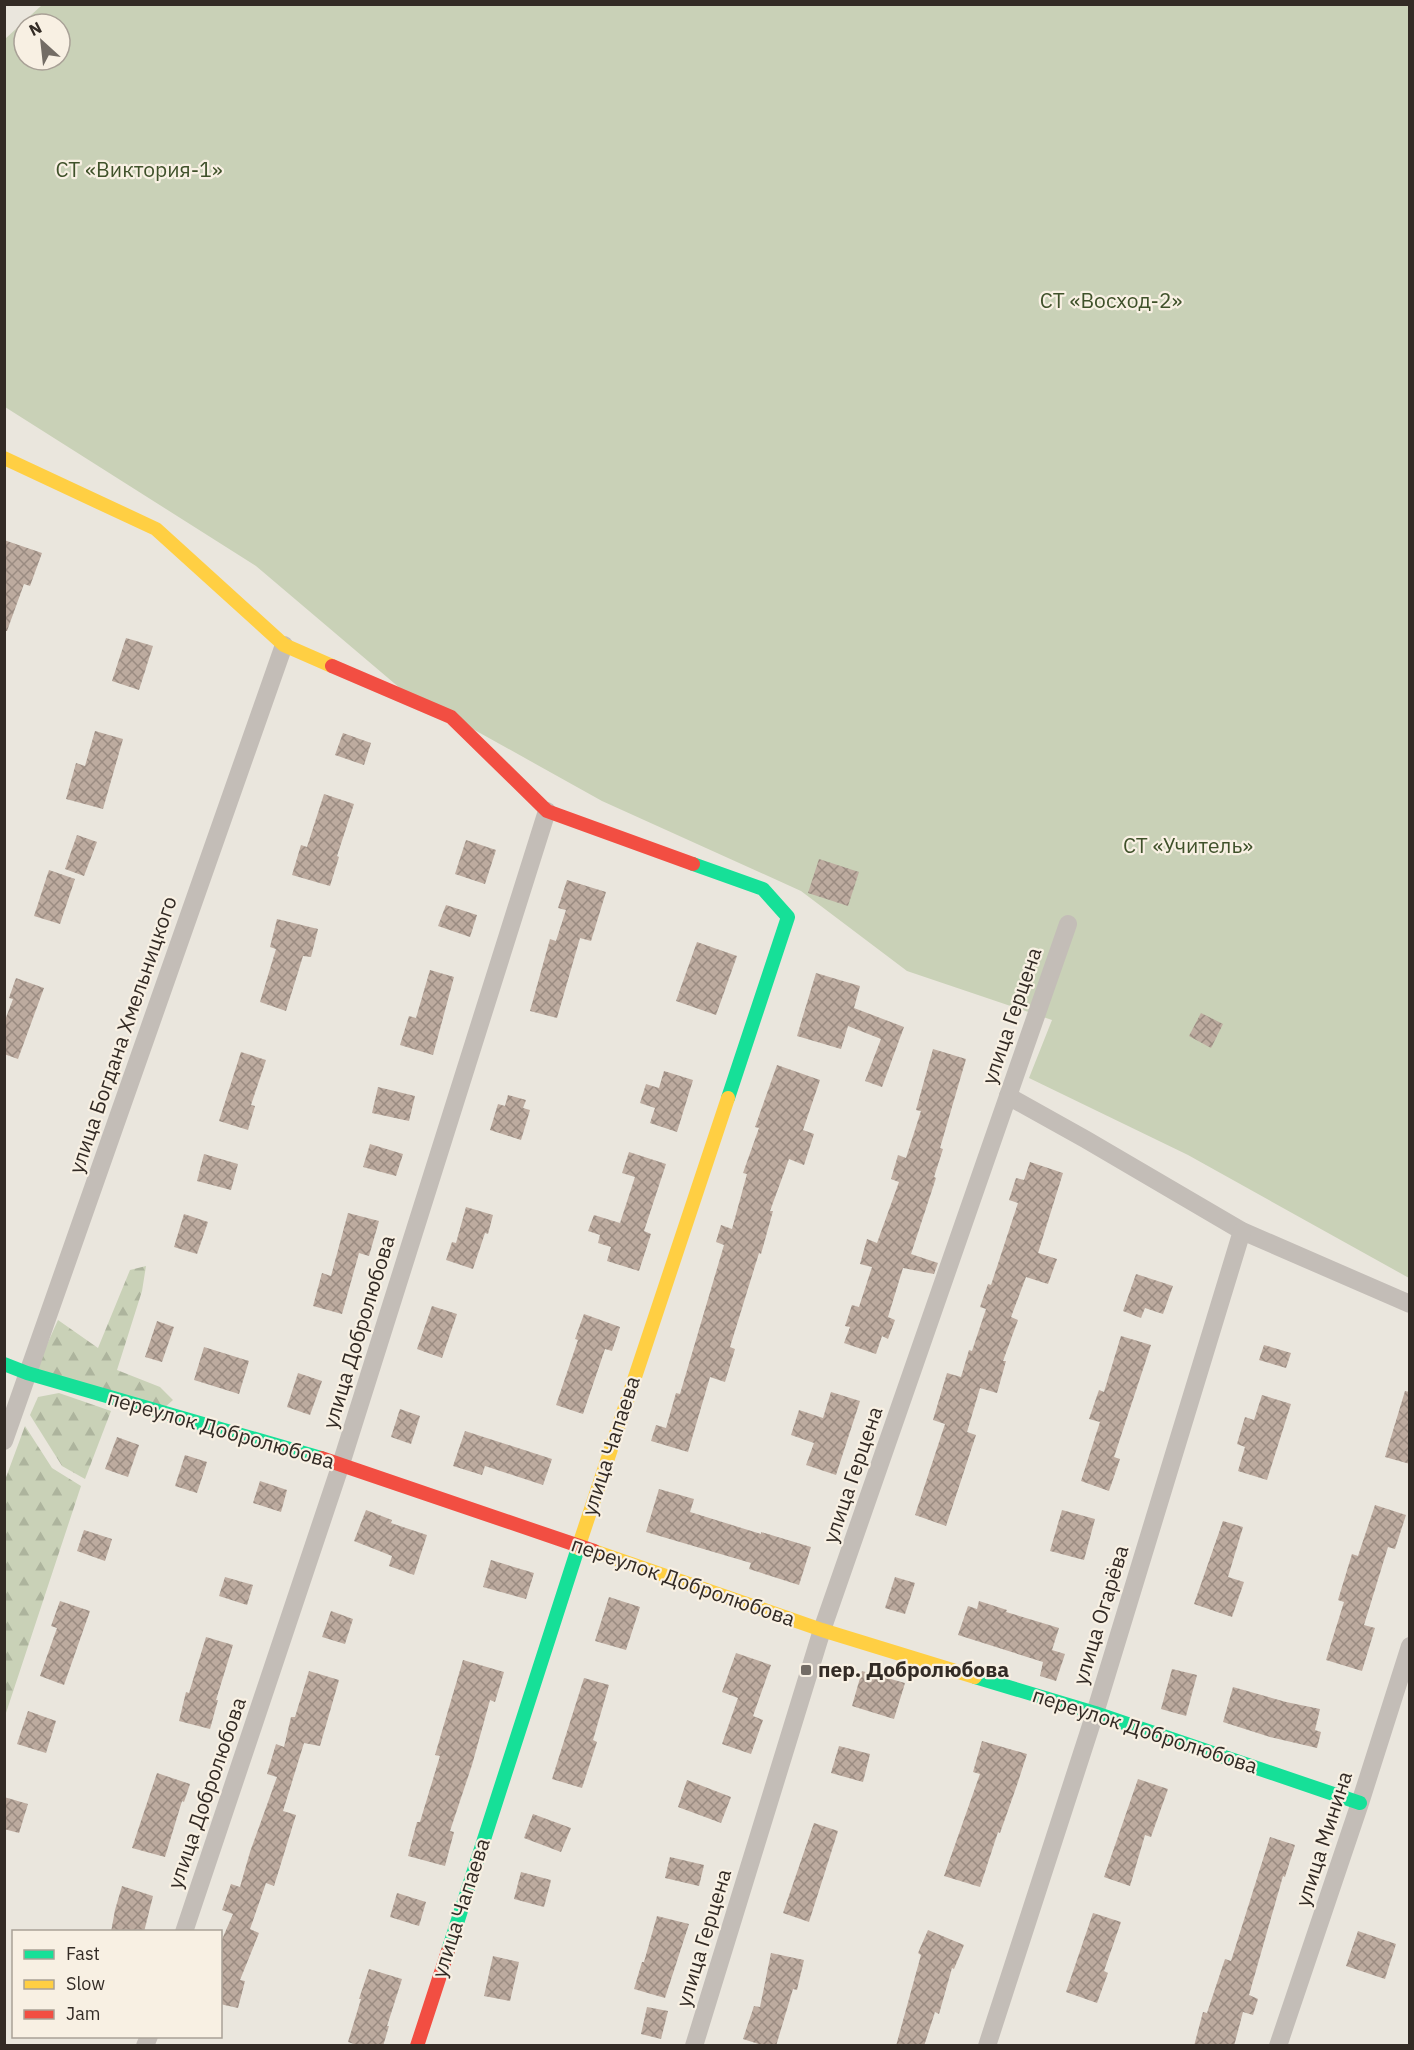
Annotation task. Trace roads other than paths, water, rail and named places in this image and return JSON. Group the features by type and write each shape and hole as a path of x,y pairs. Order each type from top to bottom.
{"street":[{"path":"4,458 156,529 284,645 451,717 547,811"},
{"name":"улица Богдана Хмельницкого","path":"4,1440 284,645"},
{"name":"улица Чапаева","path":"417,2046 579,1545 788,917 763,889 547,811"},
{"name":"улица Добролюбова","path":"185,1930 341,1464 547,811"},
{"name":"улица Герцена","path":"694,2046 822,1630 1068,924"},
{"path":"1008,1096 1242,1231 1410,1304"},
{"name":"улица Огарёва","path":"987,2046 1095,1713 1242,1231"},
{"name":"переулок Добролюбова","path":"4,1364 27,1373 341,1464 822,1630 1095,1713 1360,1803"},
{"name":"улица Минина","path":"1278,2046 1410,1646"}],"place":[{"name":"пер. Добролюбова","path":"806,1670"}],"park label":[{"name":"СТ «Виктория-1»","path":"139,170"},
{"name":"СТ «Восход-2»","path":"1111,301"},
{"name":"СТ «Учитель»","path":"1188,846"}]}
